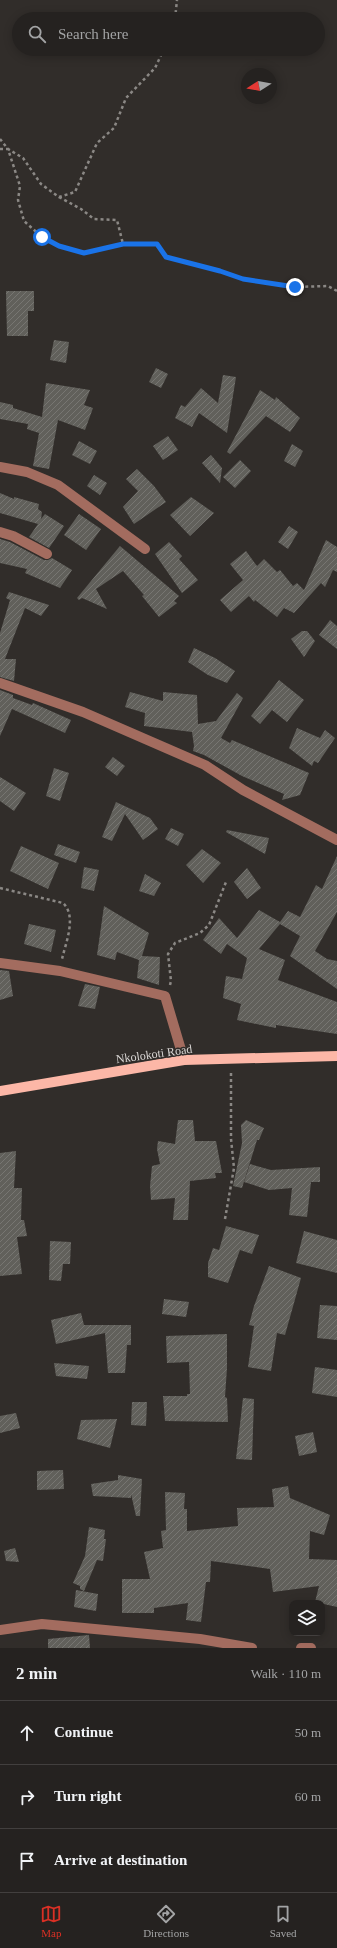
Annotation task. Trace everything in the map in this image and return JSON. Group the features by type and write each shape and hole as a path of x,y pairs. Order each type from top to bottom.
{"main road":[{"name":"Nkolokoti Road","path":"0,1091 184,1060 230,1060 337,1056"}],"street":[{"path":"0,467 27,472 58,485 145,549"},
{"path":"0,532 13,536 47,554"},
{"path":"0,683 83,712 205,765 243,790 337,840"},
{"path":"0,963 60,971 165,996 184,1060"},
{"path":"0,1630 42,1624 200,1638 252,1648"},
{"path":"301,1648 311,1648"}],"path":[{"path":"176,12 177,0"},
{"path":"59,197 75,192 98,143 114,128 126,98 154,68 160,56"},
{"path":"0,139 8,149 23,158 41,184 59,197 81,209 94,219 117,220 123,244"},
{"path":"0,149 8,149"},
{"path":"8,149 20,186 18,200 24,221 42,237 59,246 84,253 123,244 157,244 166,257 220,271 243,279 295,287 328,286 337,291"},
{"path":"165,996 171,981 168,954 175,943 200,933 209,925 226,882"},
{"path":"0,888 63,902 69,908 70,919 60,971"},
{"path":"225,1219 234,1168 231,1139 230,1060"}],"building":[{"path":"6,291 34,291 34,311 28,311 28,336 7,336"},
{"path":"54,340 69,342 66,363 50,360"},
{"path":"156,368 168,374 161,388 149,382"},
{"path":"223,375 236,377 227,433 199,413 192,427 175,418 181,405 185,407 201,388 218,403"},
{"path":"46,383 90,390 84,405 93,408 85,430 58,420 49,469 33,466 39,433 27,429 28,424 0,419 0,402 13,405 13,408 42,417"},
{"path":"260,390 275,400 276,397 300,418 290,432 266,416 230,454 227,452"},
{"path":"168,436 178,450 163,460 153,446"},
{"path":"79,441 97,451 90,464 72,455"},
{"path":"292,444 303,451 295,467 284,461"},
{"path":"211,455 222,468 220,483 202,463"},
{"path":"240,460 251,471 235,488 223,477"},
{"path":"137,469 154,486 166,502 134,524 123,507 138,491 126,479"},
{"path":"94,475 107,483 100,495 87,486"},
{"path":"0,493 14,499 14,497 39,504 38,509 42,512 41,519 45,514 64,526 49,548 29,537 38,524 0,513"},
{"path":"191,497 214,513 190,536 170,515"},
{"path":"79,514 101,529 86,550 64,535"},
{"path":"289,526 298,532 288,549 278,542"},
{"path":"0,539 10,542 44,560 52,558 72,570 60,588 25,573 27,569 0,563"},
{"path":"326,540 337,547 337,572 333,570 325,587 321,583 294,613 284,608 277,617 255,600 254,602 249,596 231,612 220,600 243,580 230,564 246,551 257,566 264,559 277,572 280,570 293,586 297,583 304,590"},
{"path":"169,542 182,556 179,559 198,580 182,593 155,554"},
{"path":"120,546 179,596 174,601 177,603 159,617 142,596 144,595 123,571 96,589 107,609 82,598 79,600 77,598"},
{"path":"9,592 49,605 41,616 25,608 5,659 16,659 14,681 0,677 0,633 10,600 6,598"},
{"path":"330,620 337,626 337,649 319,635"},
{"path":"302,631 307,631 315,641 304,657 291,639"},
{"path":"194,648 215,658 235,671 227,683 208,675 188,662"},
{"path":"279,680 304,700 287,722 272,710 260,724 251,716"},
{"path":"0,690 13,695 13,698 32,705 33,703 71,720 65,733 12,709 0,736"},
{"path":"130,692 163,701 163,692 197,695 198,724 216,721 237,693 243,698 221,738 230,743 232,740 309,773 300,795 282,800 284,794 242,776 204,755 193,751 194,746 192,732 144,726 145,713 125,707"},
{"path":"297,728 320,738 325,730 335,738 318,763 314,761 312,766 289,748"},
{"path":"113,757 125,766 117,776 105,767"},
{"path":"54,768 69,773 60,801 46,796"},
{"path":"0,777 26,793 14,811 0,801"},
{"path":"116,802 150,818 158,829 143,840 125,814 112,841 102,837"},
{"path":"171,828 184,834 178,846 165,839"},
{"path":"227,830 269,838 265,854 226,832"},
{"path":"58,844 80,852 76,863 54,855"},
{"path":"21,846 59,863 48,889 10,871"},
{"path":"202,849 221,863 203,883 186,865"},
{"path":"337,856 337,912 315,951 327,959 337,961 337,989 290,956 300,936 280,924 259,949 285,960 278,980 337,1002 337,1034 276,1025 276,1028 237,1020 241,1004 223,998 226,976 242,979 247,958 227,944 221,954 203,940 219,918 237,938 259,910 280,922 288,911 300,917 316,885 322,889"},
{"path":"84,867 99,870 94,891 81,888"},
{"path":"247,868 261,888 247,899 234,882"},
{"path":"145,874 161,883 154,896 139,891"},
{"path":"104,906 149,933 142,956 160,957 159,985 137,978 139,960 117,952 115,960 97,955"},
{"path":"29,924 56,930 51,952 24,944"},
{"path":"0,970 9,971 13,996 0,1000"},
{"path":"85,984 100,987 95,1009 78,1006"},
{"path":"178,1120 193,1120 195,1141 216,1141 222,1173 215,1173 216,1178 190,1181 188,1220 173,1220 175,1198 151,1200 150,1186 152,1166 160,1164 157,1149 158,1141 175,1144"},
{"path":"246,1120 264,1128 259,1140 257,1140 242,1188 233,1186 242,1143 241,1125"},
{"path":"16,1151 14,1188 22,1188 21,1220 24,1220 27,1236 17,1237 22,1274 0,1276 0,1153"},
{"path":"250,1164 271,1170 320,1167 320,1182 311,1182 307,1217 289,1215 292,1188 269,1190 244,1182"},
{"path":"226,1226 259,1235 252,1254 240,1250 228,1283 208,1277 208,1263 213,1248 219,1250"},
{"path":"304,1231 337,1240 337,1273 296,1263"},
{"path":"50,1241 71,1242 70,1264 63,1264 61,1281 49,1280"},
{"path":"269,1266 301,1278 285,1335 277,1333 271,1371 248,1367 254,1326 249,1325 254,1306"},
{"path":"164,1299 189,1302 186,1317 162,1314"},
{"path":"320,1305 337,1306 337,1340 317,1338"},
{"path":"81,1313 84,1325 131,1325 131,1345 127,1345 125,1373 108,1373 105,1333 56,1344 51,1320"},
{"path":"227,1334 225,1397 227,1398 228,1422 165,1421 163,1396 187,1396 187,1394 190,1394 189,1362 167,1363 166,1336"},
{"path":"54,1363 89,1366 87,1379 56,1376"},
{"path":"315,1367 337,1370 337,1397 312,1393"},
{"path":"243,1398 254,1399 252,1460 236,1459"},
{"path":"132,1402 147,1402 146,1426 131,1425"},
{"path":"16,1413 20,1428 0,1433 0,1416"},
{"path":"117,1419 110,1448 77,1439 81,1420"},
{"path":"313,1432 317,1452 299,1456 295,1436"},
{"path":"63,1470 64,1489 37,1490 37,1471"},
{"path":"118,1475 142,1479 140,1516 136,1516 131,1494 131,1498 93,1496 91,1484 118,1480"},
{"path":"288,1486 290,1498 330,1515 324,1535 310,1531 309,1559 337,1560 337,1607 325,1604 325,1600 316,1600 319,1586 273,1592 270,1569 211,1561 210,1582 206,1582 201,1622 186,1620 188,1603 154,1608 154,1613 122,1613 122,1579 150,1579 144,1552 163,1548 161,1531 166,1530 165,1492 185,1493 184,1509 187,1509 187,1531 238,1526 237,1508 274,1507 272,1489"},
{"path":"89,1527 105,1530 104,1539 106,1539 103,1561 97,1560 84,1591 80,1589 80,1586 73,1583 85,1556"},
{"path":"15,1548 19,1562 6,1561 4,1551"},
{"path":"76,1590 98,1594 96,1611 74,1607"},
{"path":"89,1635 90,1648 48,1648 48,1639"}],"route":[{"path":"42,237 59,246 84,253 123,244 157,244 166,257 220,271 243,279 295,287"}]}
